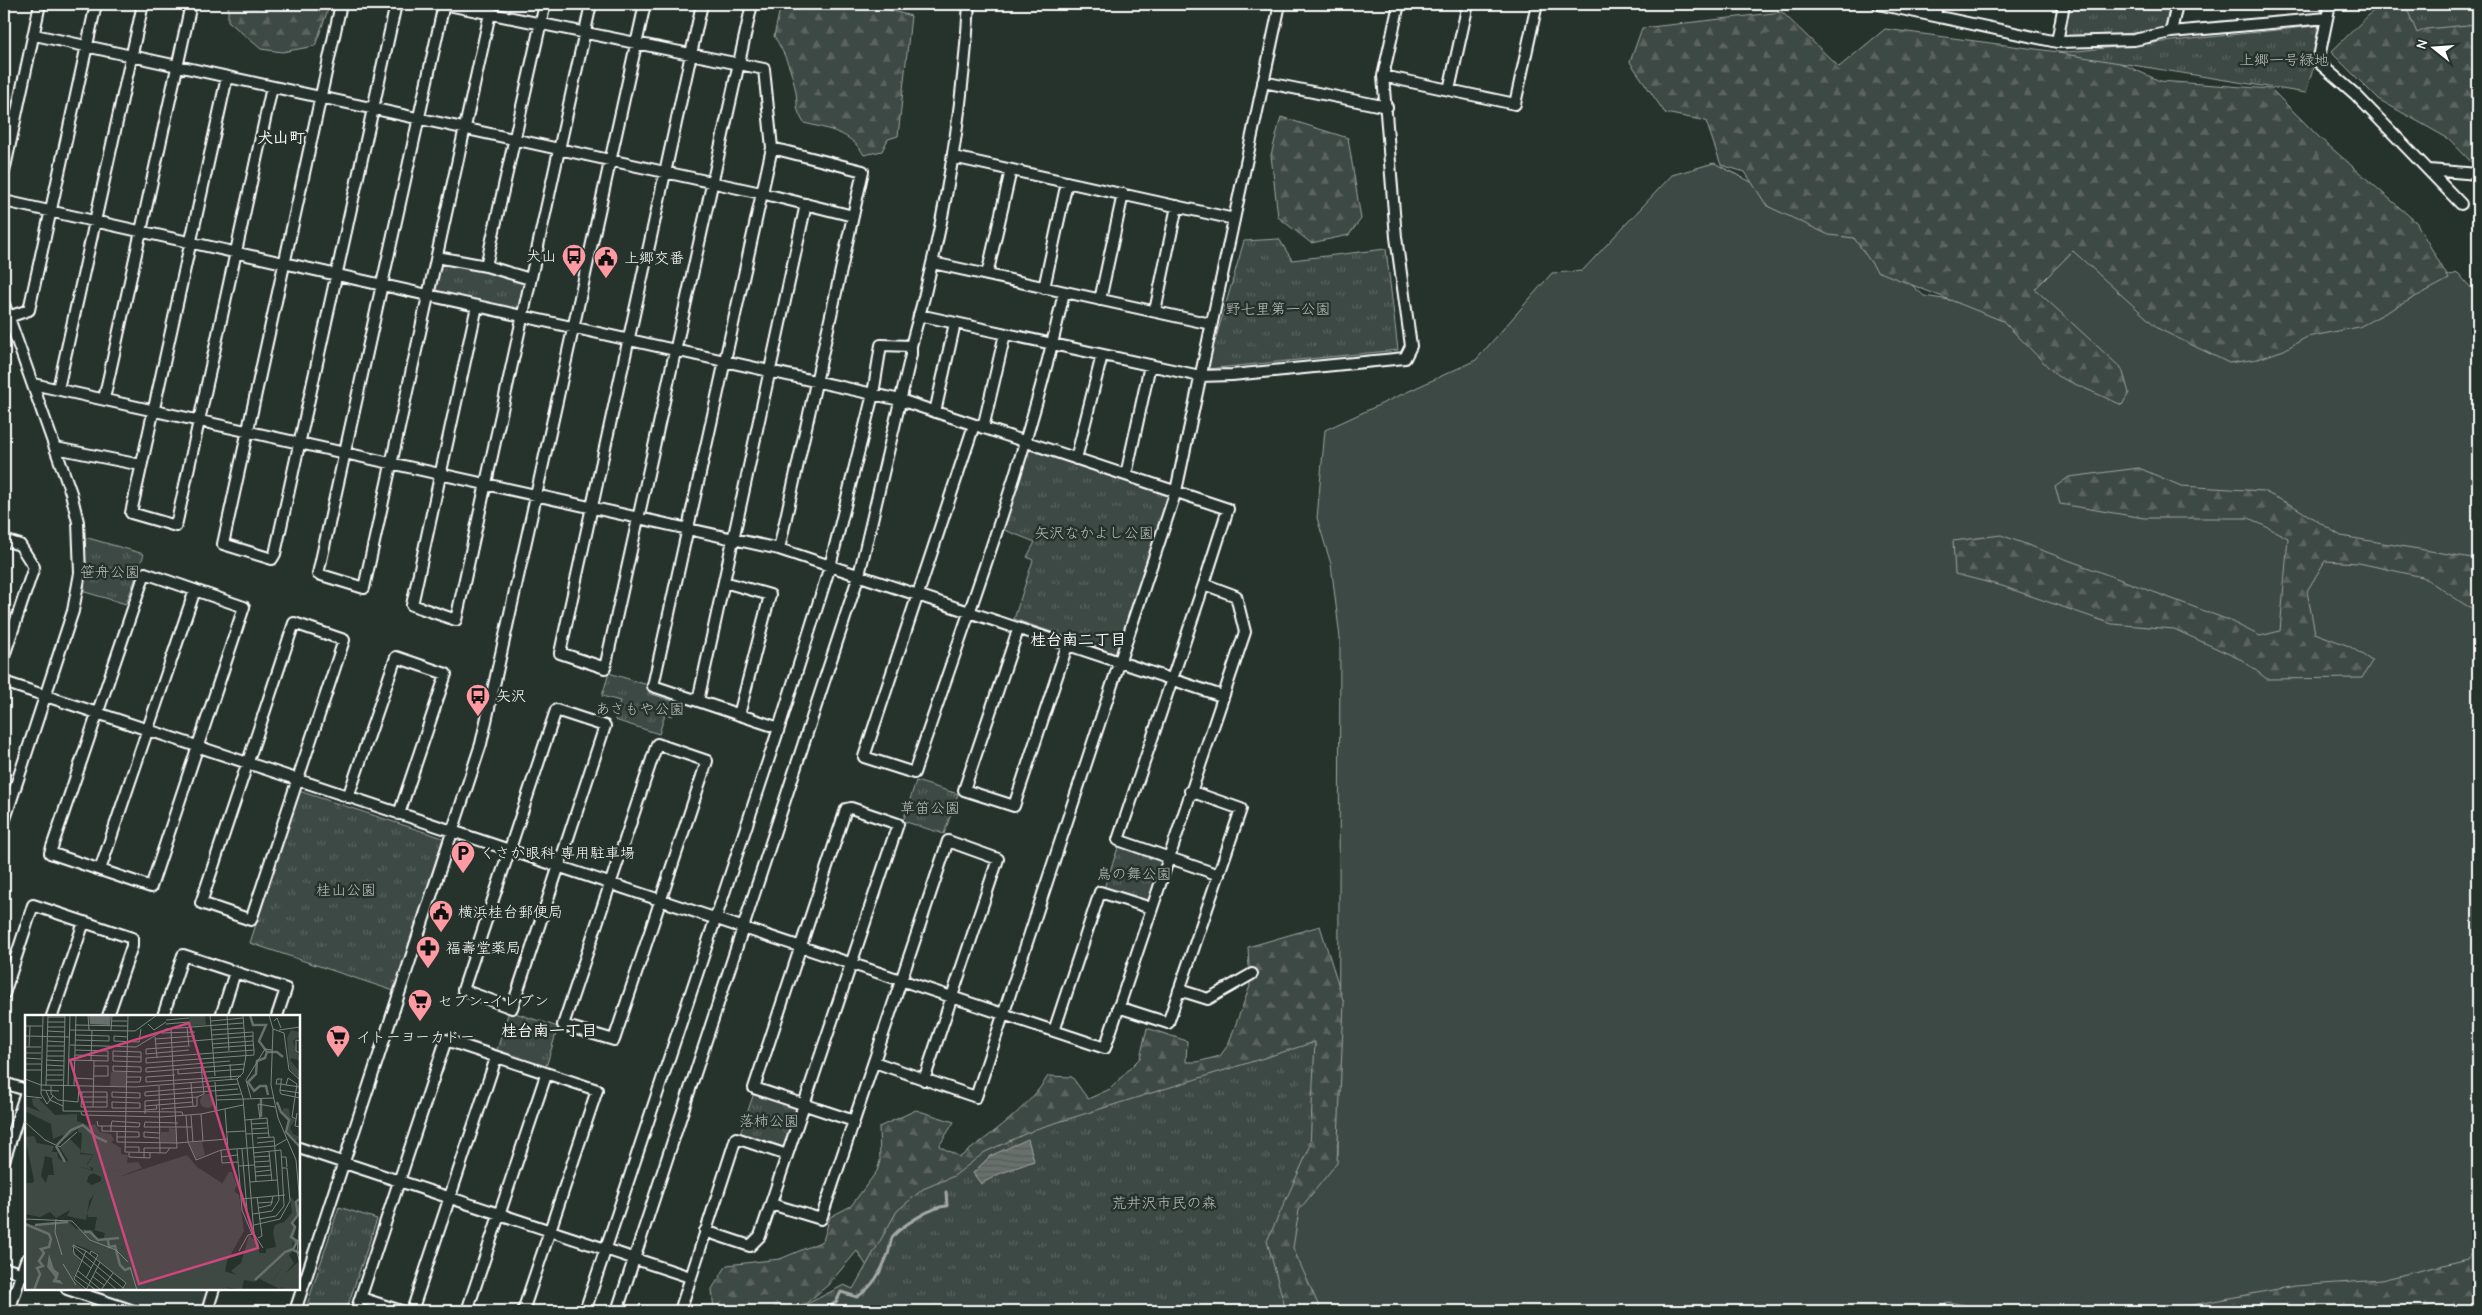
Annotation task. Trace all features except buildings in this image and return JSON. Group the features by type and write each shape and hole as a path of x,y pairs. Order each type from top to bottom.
{"street":[{"path":"4,172 8,124 34,35 37,4"},
{"path":"8,317 29,310 49,210 96,4"},
{"path":"58,389 143,4"},
{"path":"104,399 191,4"},
{"path":"341,4 223,544 272,559 275,554 300,443 396,4"},
{"path":"491,8 364,588 318,574 444,4 491,8 540,23 764,69 772,148 653,686 779,728"},
{"path":"486,266 544,4"},
{"path":"478,306 412,605 456,620 591,4"},
{"path":"295,1311 481,744 645,4"},
{"path":"702,4 560,653 605,668 752,4"},
{"path":"617,1311 859,575 911,355 911,346 932,263 953,158 962,98 969,4"},
{"path":"874,1062 976,1097 1176,491 1280,4"},
{"path":"920,315 1200,376 1232,375 1405,358 1411,346 1396,237 1383,76 1399,4"},
{"path":"1449,90 1468,4"},
{"path":"1383,76 1515,104 1537,4"},
{"path":"1878,4 2057,42 2134,40 2171,32 2327,18"},
{"path":"1935,16 1937,4"},
{"path":"2057,42 2064,4"},
{"path":"2171,32 2178,4"},
{"path":"2330,4 2318,62 2355,94 2461,204"},
{"path":"34,35 178,65 514,141 761,193 853,216"},
{"path":"227,77 131,513 176,526 272,87"},
{"path":"1263,82 1387,107"},
{"path":"772,148 863,171 779,549"},
{"path":"953,158 1234,218"},
{"path":"987,275 1011,170"},
{"path":"2429,170 2478,174"},
{"path":"1044,288 1067,182"},
{"path":"1100,300 1123,194"},
{"path":"4,201 629,338 900,400 1228,509 1118,840 1167,859 1218,875"},
{"path":"698,701 806,204"},
{"path":"1155,311 1178,206"},
{"path":"437,257 486,266 530,279"},
{"path":"932,263 1211,324"},
{"path":"1005,334 978,427 918,596 864,757 914,772 1024,441 1053,344 1064,292"},
{"path":"4,304 56,448 78,522 80,574 73,611 4,822"},
{"path":"935,412 955,323"},
{"path":"585,1311 779,728 830,566 873,394 881,345 911,346"},
{"path":"1076,458 1102,355"},
{"path":"1126,475 1150,365"},
{"path":"33,384 779,549 968,611 1018,630 1222,696"},
{"path":"56,448 141,466"},
{"path":"4,540 20,545 34,567 4,656"},
{"path":"145,573 195,590 244,607 151,887 50,854 145,573"},
{"path":"724,582 770,595 739,715"},
{"path":"4,682 1105,1048 1167,859 1245,632 1236,596 1204,584"},
{"path":"100,870 195,590"},
{"path":"294,623 344,640 298,780 251,920 201,903 294,623"},
{"path":"1018,630 964,790 1014,806 1067,646"},
{"path":"348,797 396,657 446,674 399,814"},
{"path":"556,710 605,726 560,868 512,1008 463,990 509,851 556,710"},
{"path":"657,744 707,761 614,1040 563,1025 610,884 657,744"},
{"path":"1118,1008 1168,1023 1241,809 1190,791"},
{"path":"705,1231 750,1246 760,1236 772,1204 787,1155 804,1104 850,964 898,824 852,808 846,809 754,1088 804,1104 854,1121"},
{"path":"772,1204 821,1219 948,841 998,859 950,997 924,1080"},
{"path":"1054,1031 1100,892 1151,908"},
{"path":"4,994 33,905 132,938 132,946 108,1015"},
{"path":"52,1015 84,922"},
{"path":"163,1015 184,955 286,989 277,1015"},
{"path":"220,1015 235,972"},
{"path":"1179,990 1208,999 1252,974"},
{"path":"356,1311 446,1040 546,1075 597,1090 523,1311"},
{"path":"412,1311 496,1058"},
{"path":"467,1311 546,1075"},
{"path":"4,1083 25,1091"},
{"path":"4,1161 25,1094"},
{"path":"680,1311 736,1138 787,1155"},
{"path":"300,1148 690,1278"},
{"path":"4,1268 24,1274 9,1311"},
{"path":"70,1290 128,1310"},
{"path":"207,1311 214,1290"},
{"path":"361,1298 400,1311"}],"shaded area":[{"path":"1028,1139 1034,1161 999,1174 981,1184 973,1173 990,1156"},
{"path":"92,1290 208,1290 200,1311 157,1311"}],"green space":[{"path":"228,4 330,4 315,46 282,52 261,49 228,21"},
{"path":"781,4 887,4 889,10 911,16 898,136 888,139 882,151 864,155 859,147 846,136 804,123 798,111 796,92 790,70 782,49 774,36"},
{"path":"2067,4 2170,4 2164,30 2059,40"},
{"path":"2380,4 2478,4 2478,169 2449,139 2378,99 2331,52"},
{"path":"2405,4 2478,4 2478,24 2426,29 2417,33"},
{"path":"1782,12 1839,67 1885,29 2111,59 2160,81 2271,89 2320,138 2416,222 2449,279 2359,327 2307,337 2284,350 2258,359 2229,363 2159,329 2073,251 2035,289 2122,369 2129,393 2122,405 2057,376 2003,321 1877,271 1854,238 1829,235 1767,206 1745,172 1721,165 1706,121 1665,113 1630,62 1642,28"},
{"name":"上郷一号緑地","path":"2325,25 2306,93 2058,53"},
{"path":"1281,117 1348,138 1361,219 1349,235 1311,243 1278,217 1271,155"},
{"path":"1714,163 1835,225 1884,260 1924,296 2020,311 2039,265 2065,248 2380,292 2458,273 2478,296 2478,1252 2460,1272 2250,1311 1317,1311 1290,1249 1295,1209 1338,1155 1340,638 1331,564 1317,518 1325,430 1476,360 1552,273 1582,271 1672,175"},
{"name":"野七里第一公園","path":"1279,239 1292,260 1386,249 1398,350 1207,369 1244,241"},
{"path":"440,260 522,280 524,282 519,306 516,309 432,292"},
{"name":"矢沢なかよし公園","path":"1031,450 1168,495 1116,654 1014,619 1033,560 1027,557 1035,542 1002,529 1027,451"},
{"path":"2139,468 2181,486 2263,491 2295,507 2341,536 2478,559 2478,610 2467,606 2423,577 2359,563 2325,561 2307,591 2315,633 2349,646 2372,661 2362,678 2267,679 2242,660 2174,629 2112,624 2002,586 1955,574 1953,541 2001,535 2226,619 2260,636 2280,631 2288,538 2249,518 2144,518 2060,504 2055,487 2069,477"},
{"name":"笹舟公園","path":"81,536 144,554 126,604 85,592"},
{"name":"あさもや公園","path":"609,673 651,686 649,693 676,702 672,716 665,714 659,734 615,720 620,701 602,696"},
{"name":"草笛公園","path":"916,781 958,794 944,834 903,821"},
{"name":"桂山公園","path":"299,791 443,838 394,991 250,943"},
{"name":"鳥の舞公園","path":"1119,845 1163,860 1148,902 1104,888"},
{"name":"荒井沢市民の森","path":"1320,926 1344,1003 1337,1163 1299,1210 1293,1248 1321,1311 841,1311 876,1280 857,1251 828,1285 797,1311 714,1311 712,1289 727,1265 780,1259 823,1241 830,1217 851,1206 877,1171 880,1161 879,1127 916,1110 954,1122 939,1146 960,1157 1020,1110 1048,1076 1072,1077 1088,1099 1110,1089 1140,1058 1147,1028 1187,1041 1186,1062 1197,1062 1220,1056 1228,1045 1250,986 1248,947"},
{"path":"509,1011 558,1027 545,1070 496,1053"},
{"name":"荒井沢市民の森","path":"1315,1042 1310,1147 1267,1241 1286,1311 799,1311 803,1306 844,1285 853,1289 897,1211 923,1189 954,1176 985,1152 1036,1129"},
{"name":"落柿公園","path":"754,1093 797,1108 785,1147 740,1134"},
{"path":"339,1207 377,1219 346,1311 316,1311 306,1308"},
{"path":"2478,1246 2478,1311 2179,1311 2187,1306 2294,1286 2381,1280 2468,1259"},
{"path":"1948,1302 1998,1311 1936,1311"}],"waterway":[{"path":"824,1311 836,1302 841,1292 857,1297 868,1289 882,1267 893,1236 918,1217 934,1209 947,1206 946,1192"}],"place":[{"name":"犬山","path":"574,277"},
{"name":"上郷交番","path":"606,279"},
{"name":"矢沢","path":"478,717"},
{"name":"くさか眼科 専用駐車場","path":"463,874"},
{"name":"横浜桂台郵便局","path":"441,933"},
{"name":"福壽堂薬局","path":"428,969"},
{"name":"セブン-イレブン","path":"420,1022"},
{"name":"イトーヨーカドー","path":"338,1058"}],"district":[{"name":"犬山町","path":"281,138"},
{"name":"桂台南二丁目","path":"1078,640"},
{"name":"桂台南一丁目","path":"549,1031"}]}
